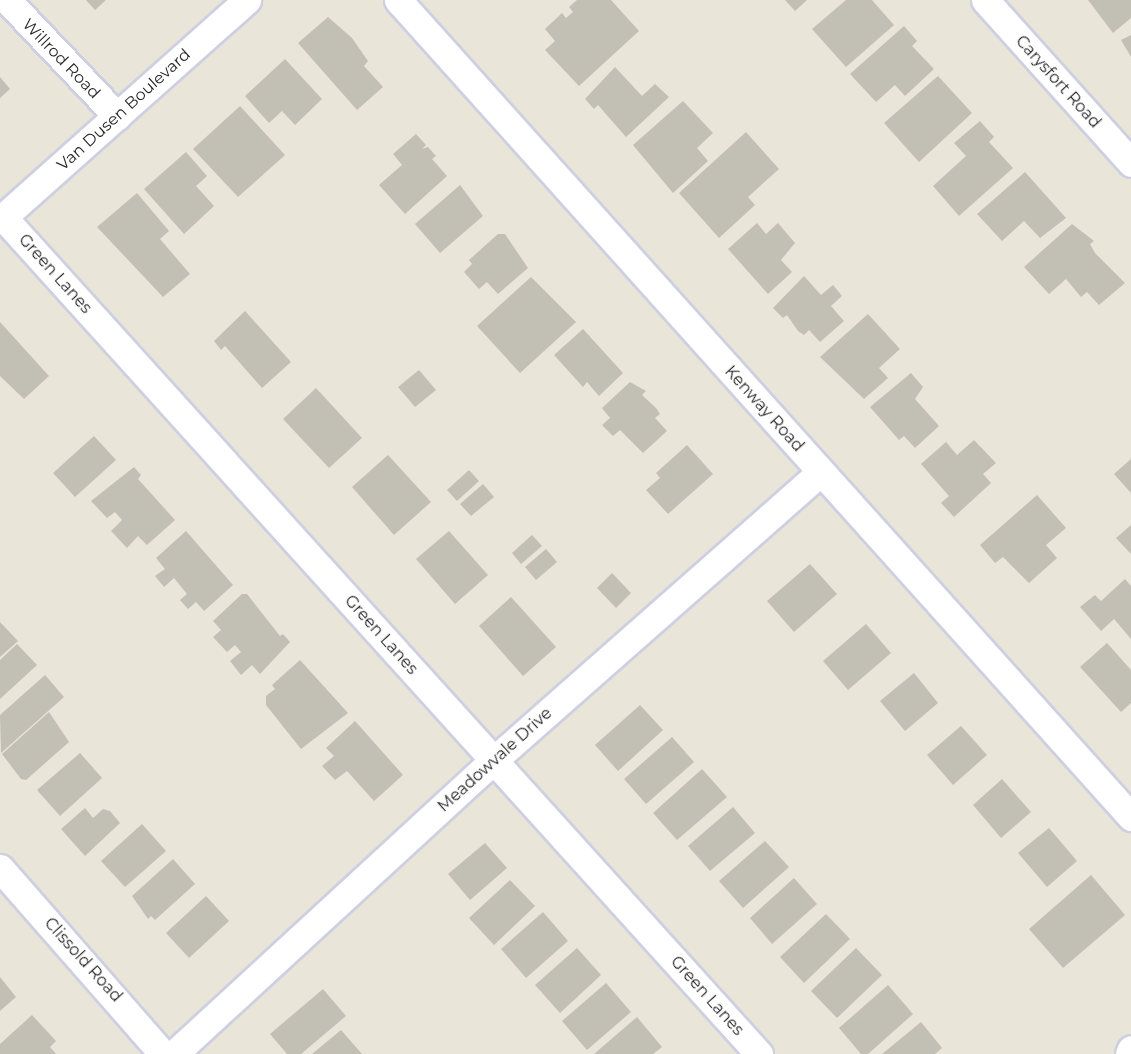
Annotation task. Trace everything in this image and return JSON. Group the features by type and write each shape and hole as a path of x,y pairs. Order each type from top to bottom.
{"street":[{"name":"Willrod Road","path":"7,0 117,116"},
{"name":"Van Dusen Boulevard","path":"1,218 247,0"},
{"name":"Kenway Road","path":"398,0 1131,817"},
{"name":"Carysfort Road","path":"985,0 1131,163"},
{"name":"Green Lanes","path":"1,218 759,1054"},
{"name":"Meadowvale Drive","path":"174,1054 494,760 820,473"},
{"name":"Clissold Road","path":"0,868 164,1054"},
{"path":"1129,1054 1131,1049"}],"building":[{"path":"86,0 106,0 95,10"},
{"path":"577,0 611,0 639,31 579,86 545,50 555,41 545,29 562,13 566,18 573,12 569,7"},
{"path":"785,0 807,0 795,11"},
{"path":"846,0 872,0 894,25 846,67 812,29"},
{"path":"1088,0 1131,0 1131,18 1113,33"},
{"path":"328,17 352,38 368,61 364,66 383,87 357,110 298,43"},
{"path":"904,26 917,41 912,46 934,69 905,96 895,85 876,102 850,74"},
{"path":"1131,35 1131,57 1121,40"},
{"path":"285,59 322,99 295,125 282,111 269,123 245,96"},
{"path":"615,67 642,96 655,84 669,97 626,137 598,105 594,109 585,99"},
{"path":"938,76 972,113 919,162 884,123"},
{"path":"0,77 10,89 0,98"},
{"path":"683,101 713,133 697,148 708,161 673,193 633,145"},
{"path":"240,106 285,155 238,197 193,149"},
{"path":"980,121 994,137 989,142 1013,168 959,216 933,186 966,156 954,143"},
{"path":"746,132 779,169 748,197 755,205 719,238 679,193"},
{"path":"416,134 426,145 422,149 428,147 436,156 432,159 447,176 405,214 379,185 402,165 393,154"},
{"path":"186,152 207,176 196,186 214,206 184,234 144,189"},
{"path":"1025,172 1066,218 1040,238 1024,221 1002,241 977,214"},
{"path":"460,185 483,216 440,253 415,224"},
{"path":"137,193 169,231 160,239 190,274 163,297 97,227"},
{"path":"757,223 766,234 778,223 795,243 781,260 792,272 768,294 728,249"},
{"path":"1072,224 1094,241 1090,244 1095,253 1125,283 1099,305 1087,292 1081,297 1066,279 1049,294 1024,267"},
{"path":"498,234 505,234 528,268 498,294 487,282 479,289 464,272 472,264 469,260"},
{"path":"804,276 821,295 833,285 842,296 831,306 844,321 820,342 809,330 804,335 798,331 787,315 783,318 773,308"},
{"path":"531,277 576,322 520,373 477,326"},
{"path":"245,311 291,362 262,388 225,346 221,350 214,341"},
{"path":"868,314 900,349 879,368 888,378 864,399 820,357"},
{"path":"0,322 49,376 24,399 0,376"},
{"path":"583,329 623,373 599,396 587,382 583,387 554,355"},
{"path":"419,370 436,390 415,407 398,387"},
{"path":"911,373 923,387 915,399 939,426 915,448 904,436 899,440 870,407"},
{"path":"630,382 646,391 642,395 656,408 660,414 655,418 667,431 643,453 620,430 613,436 602,425 610,418 602,408"},
{"path":"316,388 362,438 329,468 283,419"},
{"path":"94,436 116,460 75,497 53,473"},
{"path":"974,440 996,463 983,474 991,483 954,517 941,503 949,496 921,464 946,442 957,455"},
{"path":"687,445 713,474 668,514 646,490 660,478 656,473"},
{"path":"388,455 431,502 394,535 352,487"},
{"path":"1131,459 1131,493 1114,474"},
{"path":"134,467 141,475 138,479 175,520 147,545 138,536 127,548 111,531 122,520 115,512 107,518 91,501"},
{"path":"469,470 479,481 457,501 447,490"},
{"path":"483,484 494,497 471,516 460,504"},
{"path":"1037,495 1066,528 1046,545 1057,558 1029,583 1003,557 995,563 980,545"},
{"path":"1131,525 1131,554 1116,538"},
{"path":"186,531 233,585 204,611 196,602 188,609 180,600 187,594 174,578 164,587 155,576 165,569 156,558"},
{"path":"449,531 488,575 455,604 416,559"},
{"path":"532,535 542,546 521,564 512,553"},
{"path":"546,549 557,562 536,580 525,567"},
{"path":"810,564 837,594 794,632 767,601"},
{"path":"612,573 631,593 616,608 597,588"},
{"path":"1125,579 1131,586 1131,639 1114,619 1101,631 1080,607 1095,595 1101,601"},
{"path":"242,594 247,594 280,636 283,634 290,642 260,674 252,665 241,675 230,661 241,652 235,645 227,652 213,637 221,630 213,621"},
{"path":"511,597 556,647 523,676 479,626"},
{"path":"0,622 18,641 0,657"},
{"path":"866,624 891,653 848,690 823,661"},
{"path":"1107,643 1131,670 1131,703 1121,712 1080,667"},
{"path":"17,644 37,665 0,699 0,660"},
{"path":"300,660 348,713 301,749 266,705 266,696 275,689 272,685"},
{"path":"914,673 938,703 905,731 880,701"},
{"path":"45,675 64,697 1,753 0,715"},
{"path":"640,705 663,730 618,771 595,745"},
{"path":"49,712 69,742 26,780 21,779 2,754"},
{"path":"355,721 403,775 374,801 347,771 335,780 322,766 334,756 326,748"},
{"path":"961,726 987,755 953,785 927,755"},
{"path":"672,737 694,762 646,804 624,779"},
{"path":"80,753 102,778 60,816 37,790"},
{"path":"702,769 727,797 677,840 653,813"},
{"path":"1002,779 1031,812 1001,838 973,805"},
{"path":"733,807 755,833 710,871 688,846"},
{"path":"85,808 93,818 103,809 110,811 120,823 85,856 61,829"},
{"path":"142,824 166,851 125,887 101,861"},
{"path":"1049,828 1077,861 1047,887 1018,853"},
{"path":"765,841 789,867 743,908 719,881"},
{"path":"485,843 507,868 470,900 448,874"},
{"path":"173,859 195,884 155,920 151,916 148,919 132,896"},
{"path":"1091,875 1125,915 1063,968 1029,929"},
{"path":"794,878 817,904 772,944 750,918"},
{"path":"510,880 535,906 494,945 469,918"},
{"path":"206,896 229,921 189,958 166,933"},
{"path":"543,912 568,941 526,978 501,949"},
{"path":"826,914 850,939 804,983 780,957"},
{"path":"577,948 601,975 560,1013 535,985"},
{"path":"856,948 882,975 837,1018 811,991"},
{"path":"0,977 16,997 0,1011"},
{"path":"606,983 631,1012 587,1050 562,1021"},
{"path":"888,985 913,1014 868,1054 861,1054 839,1028"},
{"path":"323,989 346,1016 301,1054 287,1054 270,1034"},
{"path":"32,1015 56,1041 50,1047 56,1054 0,1054 0,1044"},
{"path":"637,1017 662,1047 653,1054 594,1054"},
{"path":"921,1022 942,1048 935,1054 882,1054"},
{"path":"341,1030 362,1054 312,1054"}]}
